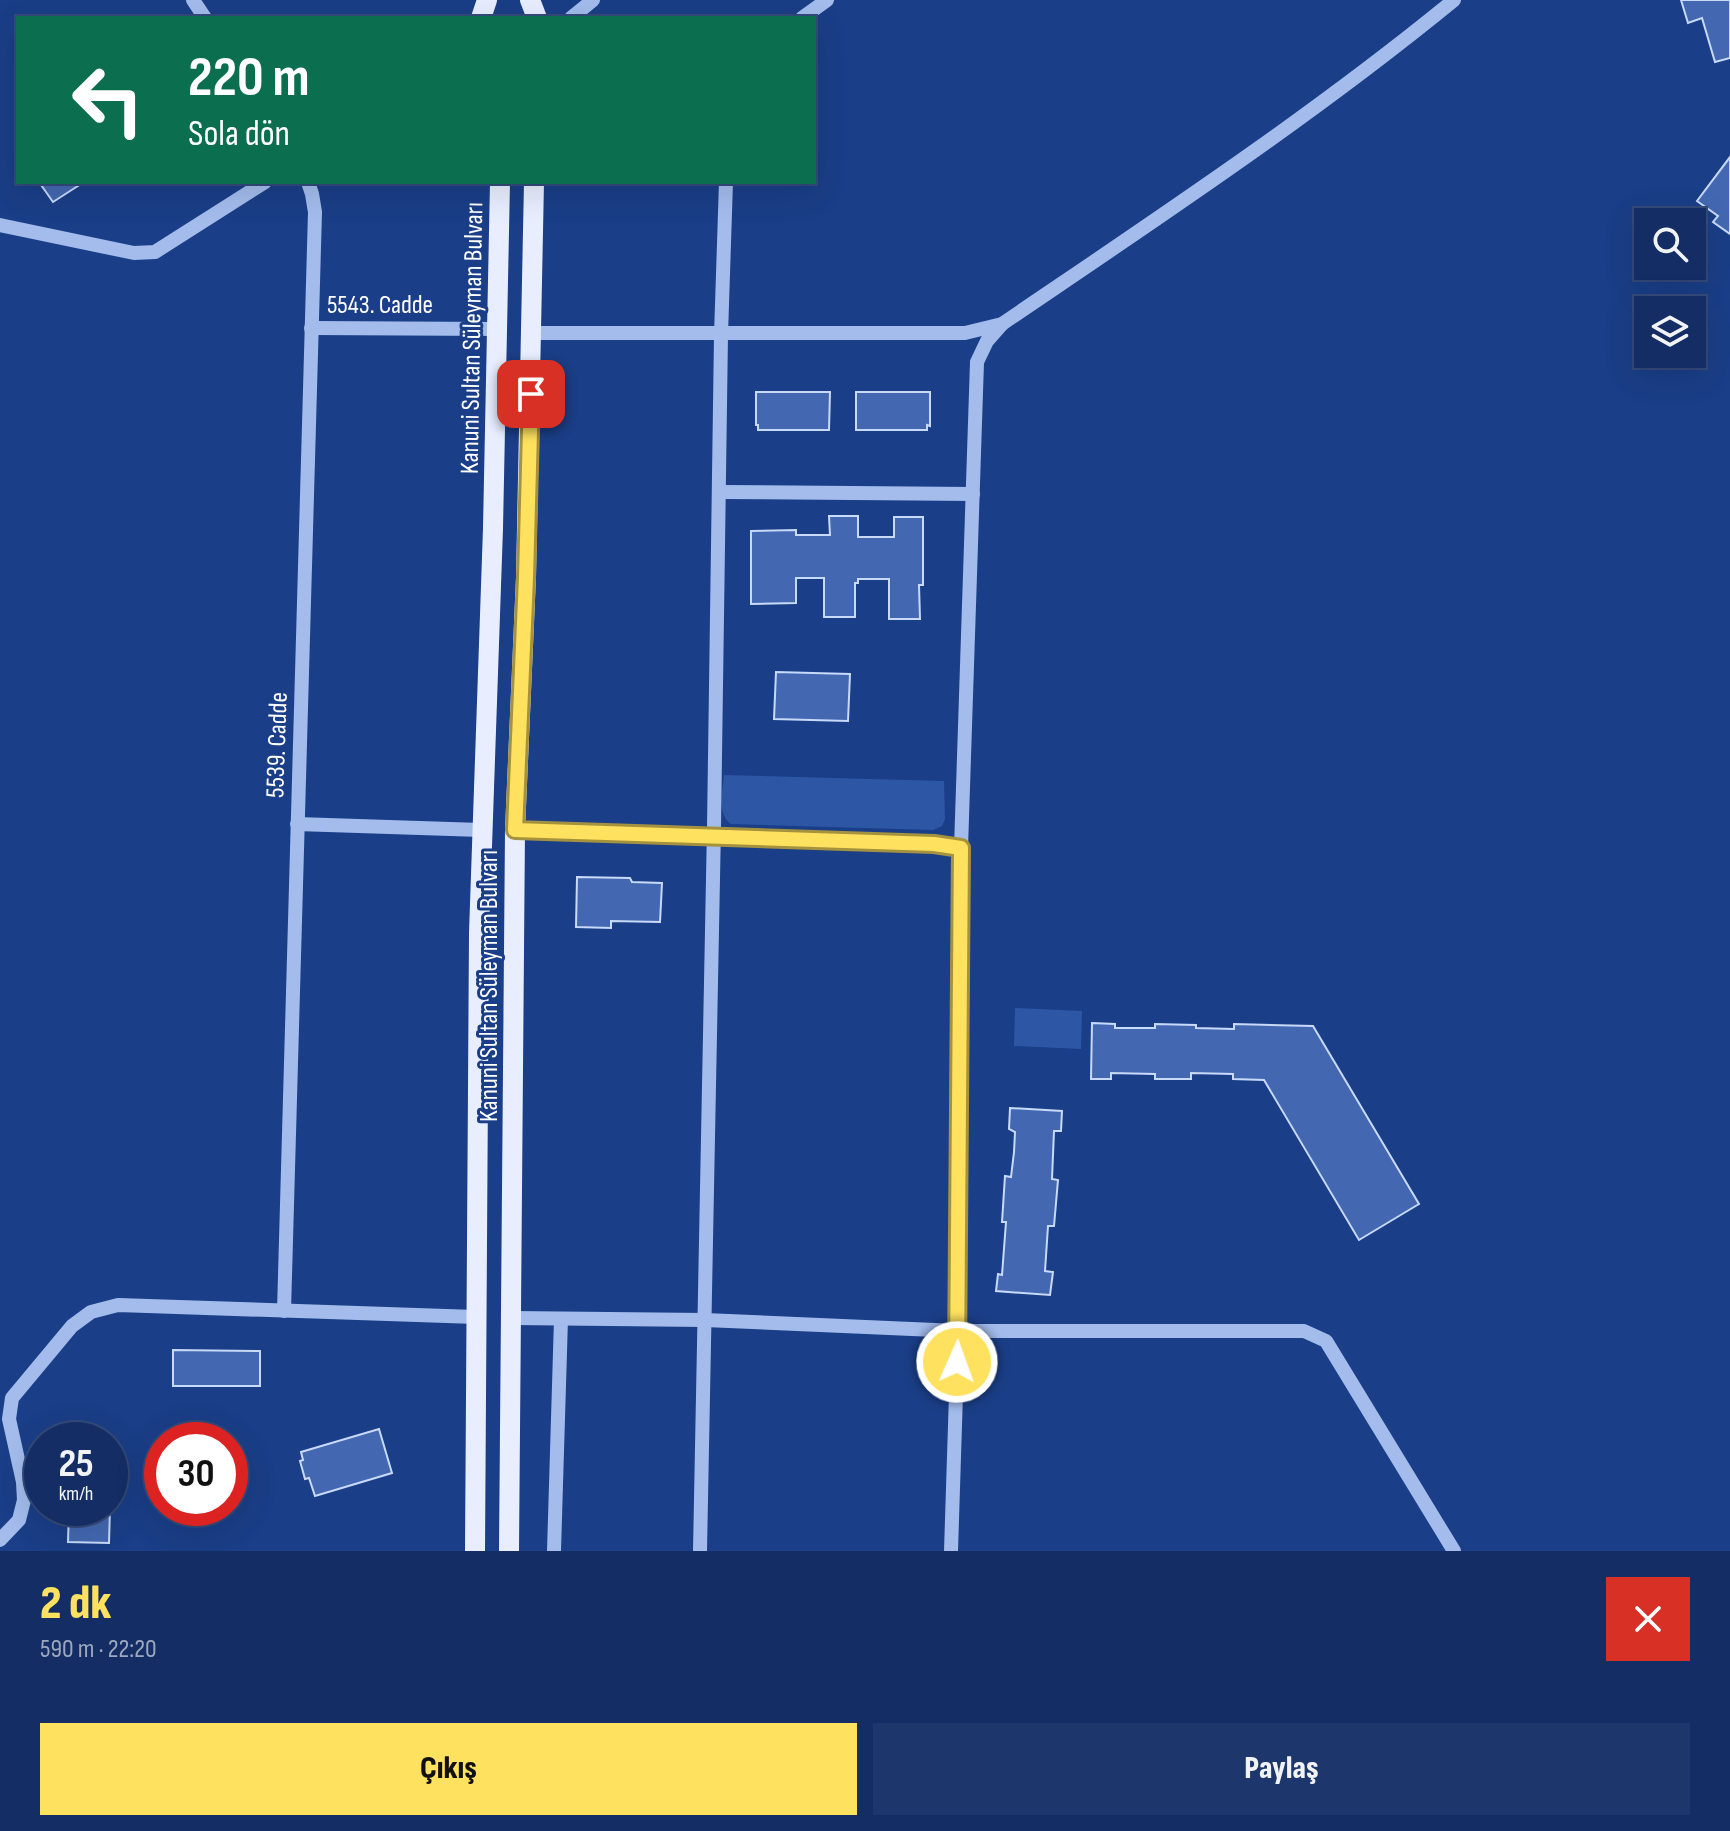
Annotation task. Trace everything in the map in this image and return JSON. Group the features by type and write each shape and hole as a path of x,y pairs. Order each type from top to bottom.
{"main road":[{"name":"Kanuni Sultan Süleyman Bulvarı","path":"475,1551 481,830 489,682 500,184"},
{"name":"Kanuni Sultan Süleyman Bulvarı","path":"509,1551 515,830 526,577 534,184"}],"street":[{"path":"573,16 593,0"},
{"path":"805,16 827,0"},
{"path":"951,1551 958,1331 961,848 977,362 987,341 1002,324 1196,192 1395,48 1454,0"},
{"path":"0,225 134,253 155,252 262,184"},
{"name":"5539. Cadde","path":"284,1311 315,212 309,184"},
{"path":"700,1551 726,184"},
{"path":"532,333 965,333 1002,324"},
{"name":"5543. Cadde","path":"311,328 497,329"},
{"path":"719,492 973,494"},
{"path":"297,824 481,830"},
{"path":"515,830 934,844 961,848"},
{"path":"0,1540 19,1520 24,1500 9,1419 12,1398 72,1326 91,1312 118,1305 476,1317"},
{"path":"512,1318 705,1320 958,1331 1304,1331 1326,1341 1454,1551"},
{"path":"554,1551 561,1319"}],"shaded area":[{"path":"724,775 944,781 945,819 942,826 933,830 731,824 722,808"},
{"path":"1015,1008 1082,1011 1081,1049 1014,1046"}],"building":[{"path":"1681,0 1730,0 1730,58 1715,62 1702,18 1688,23"},
{"path":"1730,157 1730,234 1713,222 1718,216 1697,201"},
{"path":"40,184 81,184 53,202"},
{"path":"756,392 830,392 829,430 758,430"},
{"path":"856,392 930,392 930,426 927,425 927,430 856,430"},
{"path":"829,516 858,516 858,537 894,537 894,517 923,517 920,619 889,619 889,579 858,579 855,583 855,617 824,617 824,578 796,578 796,603 751,604 751,531 796,530 796,535 830,535"},
{"path":"776,672 850,674 848,721 774,719"},
{"path":"577,877 630,878 632,882 662,883 660,922 611,921 611,928 576,927"},
{"path":"1092,1023 1115,1024 1115,1028 1155,1028 1155,1024 1234,1029 1234,1024 1313,1026 1419,1204 1359,1240 1264,1080 1233,1079 1233,1074 1191,1073 1191,1079 1155,1079 1155,1074 1111,1073 1111,1079 1091,1079"},
{"path":"1010,1108 1062,1111 1061,1131 1054,1131 1052,1179 1058,1180 1054,1226 1048,1226 1045,1271 1053,1272 1050,1295 996,1291 998,1274 1002,1275 1005,1176 1011,1177 1014,1152 1015,1132 1009,1129"},
{"path":"173,1350 260,1351 260,1386 173,1386"},
{"path":"379,1429 392,1473 315,1496 309,1478 305,1479 301,1452"},
{"path":"68,1526 109,1526 109,1543 68,1542"}],"route":[{"path":"531,394 515,830 934,844 961,848 957,1362"}]}
